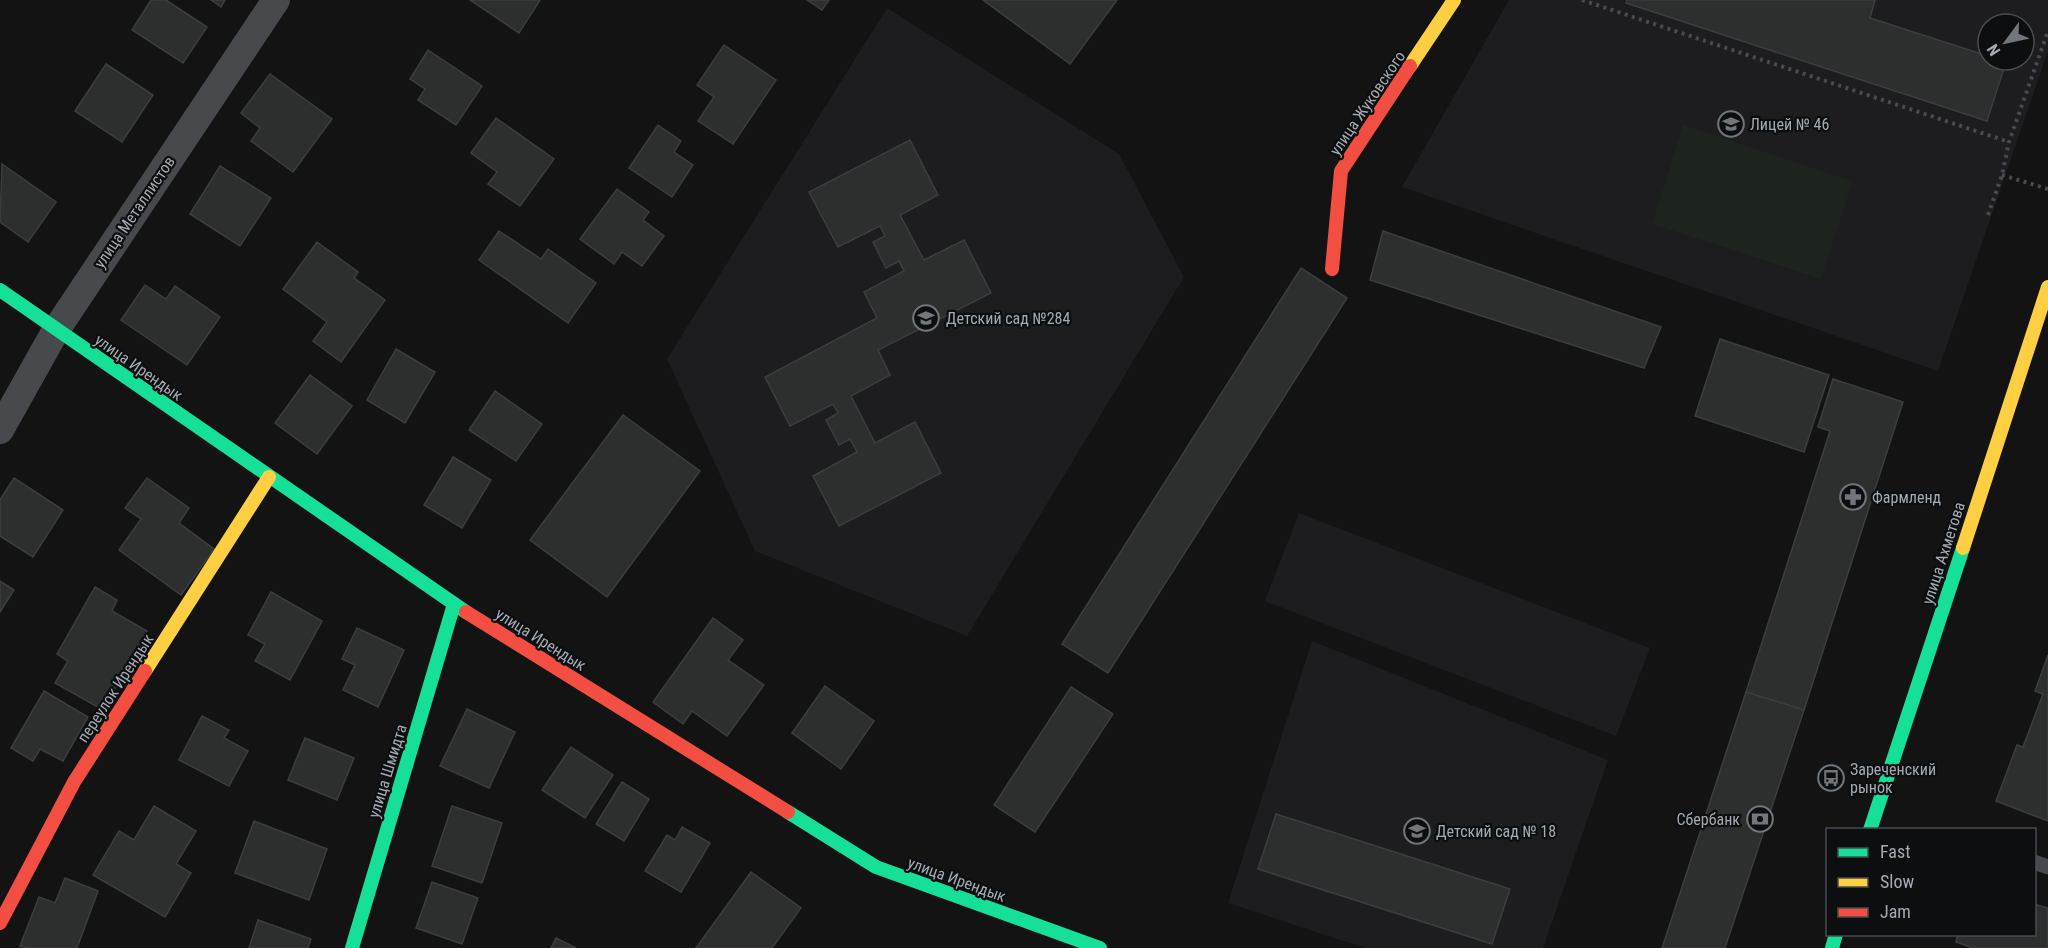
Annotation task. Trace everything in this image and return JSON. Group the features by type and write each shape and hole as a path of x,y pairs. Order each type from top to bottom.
{"street":[{"name":"улица Металлистов","path":"0,430 56,330 276,0"},
{"name":"улица Жуковского","path":"1332,269 1341,171 1454,0"},
{"name":"улица Ахметова","path":"1871,828 2048,287"},
{"name":"улица Ирендык","path":"0,290 454,604 876,867 1100,948"},
{"name":"переулок Ирендык","path":"0,923 74,782 269,477"},
{"name":"улица Шмидта","path":"352,948 454,604"}],"lane":[{"path":"2032,336 2048,342"}],"path":[{"path":"1582,0 2009,142"},
{"path":"1988,215 2002,175 2009,142 2048,31"},
{"path":"2002,175 2048,189"}],"shaded area":[{"name":"Лицей № 46","path":"1509,0 2048,0 2048,51 1938,371 1402,187"},
{"name":"Детский сад №284","path":"887,8 1119,154 1184,277 967,636 755,551 667,359"},
{"path":"1683,125 1853,181 1821,279 1652,224"},
{"path":"1299,513 1650,648 1616,736 1265,601"},
{"name":"Детский сад № 18","path":"1312,641 1608,760 1543,948 1365,948 1228,903"}],"building":[{"path":"151,0 166,0 207,27 183,63 132,30"},
{"path":"211,0 225,0 221,7"},
{"path":"470,0 540,0 519,33"},
{"path":"807,0 829,0 822,10"},
{"path":"983,0 1117,0 1070,64"},
{"path":"1627,0 1875,0 1870,18 1976,52 1976,72 2003,72 1987,121 1626,3"},
{"path":"724,45 776,80 733,144 698,121 714,97 697,85"},
{"path":"428,50 482,86 456,125 418,100 425,89 410,79"},
{"path":"106,64 153,95 122,142 75,111"},
{"path":"270,74 332,119 293,172 251,141 260,128 241,113"},
{"path":"496,118 554,159 520,206 488,184 497,172 471,153"},
{"path":"658,125 681,141 674,152 693,165 672,197 629,168"},
{"path":"910,140 938,195 900,215 924,260 964,240 991,293 878,350 890,375 851,396 875,443 915,422 941,473 839,526 813,476 857,452 850,439 839,445 826,420 838,413 833,404 790,426 765,377 877,318 864,292 904,271 899,261 886,268 873,242 885,236 880,226 838,247 809,192"},
{"path":"2,164 56,202 28,242 0,222"},
{"path":"220,166 271,198 240,246 190,214"},
{"path":"617,189 649,212 643,220 664,236 642,266 622,252 614,264 580,239"},
{"path":"499,231 541,259 548,249 596,283 568,323 479,260"},
{"path":"1383,231 1661,327 1644,368 1370,280"},
{"path":"317,242 358,272 354,278 385,300 341,362 313,341 327,322 283,289"},
{"path":"1301,268 1347,298 1108,673 1062,644"},
{"path":"145,285 166,299 175,286 220,317 187,365 121,320"},
{"path":"1720,339 1829,375 1804,452 1695,416"},
{"path":"396,349 435,372 405,423 367,400"},
{"path":"310,375 352,406 317,454 275,423"},
{"path":"1833,379 1903,402 1804,710 1746,692 1830,431 1818,427"},
{"path":"495,391 542,424 516,461 469,430"},
{"path":"623,415 700,471 607,597 530,540"},
{"path":"453,457 491,480 462,528 424,505"},
{"path":"14,478 63,510 33,557 0,536 0,500"},
{"path":"147,478 189,508 179,523 214,549 181,595 119,550 141,519 125,508"},
{"path":"0,581 14,590 0,612"},
{"path":"95,587 117,600 112,611 147,631 103,710 55,683 68,661 57,654"},
{"path":"271,592 322,621 290,680 255,661 265,644 248,635"},
{"path":"713,618 743,640 728,660 764,685 727,736 692,711 683,724 653,702"},
{"path":"357,628 404,650 378,707 343,690 355,665 342,659"},
{"path":"2048,655 2048,821 1996,801 2017,745 2023,747 2043,694 2035,691"},
{"path":"825,686 874,721 841,769 792,733"},
{"path":"1071,687 1113,714 1035,832 994,805"},
{"path":"44,691 88,717 63,761 40,749 33,761 11,748"},
{"path":"1746,692 1804,710 1725,948 1662,948"},
{"path":"467,709 515,732 489,788 440,766"},
{"path":"202,716 229,730 224,738 248,751 229,786 179,760"},
{"path":"305,738 354,758 337,800 288,780"},
{"path":"571,747 613,775 585,818 542,790"},
{"path":"622,782 649,799 624,841 596,824"},
{"path":"154,806 196,831 176,864 191,873 165,917 93,875 119,831 134,840"},
{"path":"452,806 502,823 482,883 432,866"},
{"path":"1276,814 1510,889 1492,944 1258,869"},
{"path":"254,821 327,849 309,900 235,873"},
{"path":"682,827 710,843 681,892 645,871 667,835 675,840"},
{"path":"751,872 801,908 772,948 696,948"},
{"path":"65,878 98,891 77,948 20,946 39,897 55,903"},
{"path":"432,882 478,898 462,944 416,928"},
{"path":"2036,905 2048,908 2048,948 1973,948 1956,942 1958,936 2036,936"},
{"path":"258,920 311,939 308,948 249,948"},
{"path":"556,938 576,948 551,948"}],"traffic: fast":[{"path":"0,290 466,612"},
{"path":"1871,828 1963,548"},
{"path":"352,948 454,604"},
{"path":"788,812 876,867 1100,948"},
{"path":"1832,948 1835,936"}],"traffic: slow":[{"path":"1410,66 1454,0"},
{"path":"1963,548 2048,287"},
{"path":"145,671 269,477"}],"traffic: jam":[{"path":"1332,269 1341,171 1410,66"},
{"path":"466,612 788,812"},
{"path":"0,923 74,782 145,671"}],"place":[{"name":"Лицей № 46","path":"1731,124"},
{"name":"Детский сад №284","path":"926,318"},
{"name":"Фармленд","path":"1853,497"},
{"name":"Зареченский рынок","path":"1831,778"},
{"name":"Сбербанк","path":"1760,819"},
{"name":"Детский сад № 18","path":"1417,831"}]}
